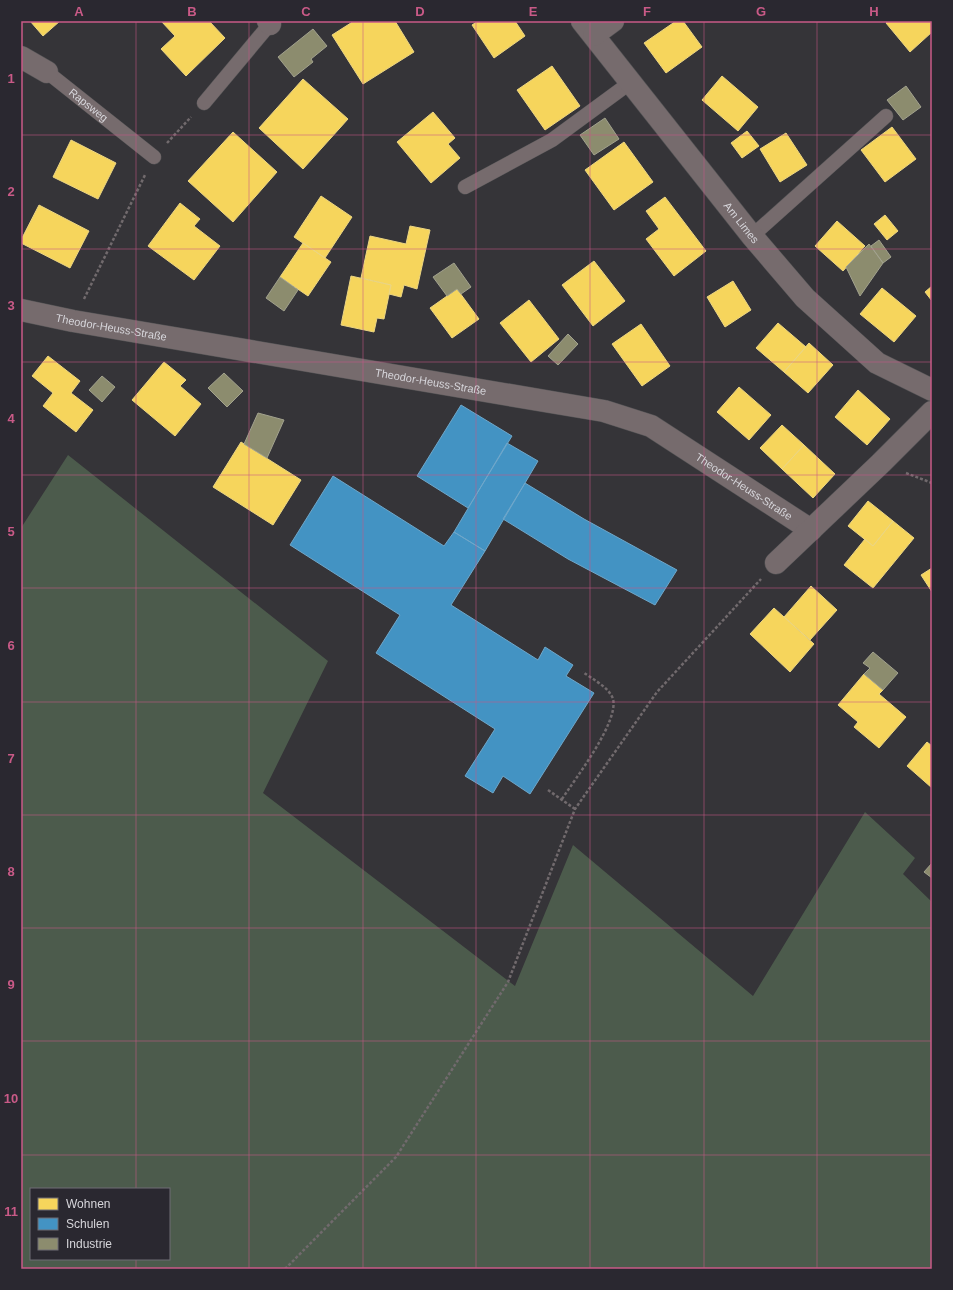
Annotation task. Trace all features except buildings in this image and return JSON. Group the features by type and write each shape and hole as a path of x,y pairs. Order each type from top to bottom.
{"street":[{"path":"588,28 613,21"},
{"name":"Am Limes","path":"588,28 752,236 805,298 877,363 932,390"},
{"name":"Rapsweg","path":"21,57 47,72"},
{"name":"Theodor-Heuss-Straße","path":"21,310 73,321 604,411 651,426 811,530"},
{"path":"776,562 881,463 932,412"}],"lane":[{"path":"204,103 269,22"},
{"name":"Rapsweg","path":"47,72 154,157"},
{"path":"464,187 552,140 632,82"},
{"path":"752,236 886,116"}],"path":[{"path":"73,321 154,157 204,103"},
{"path":"285,1269 396,1157 508,982 575,809 657,692 776,562"},
{"path":"562,800 605,732 613,712 613,699 608,690 583,672"},
{"path":"548,790 575,809"}],"green space":[{"path":"68,455 328,661 263,793 515,986 573,845 753,996 865,812 915,858 903,874 932,902 932,1269 21,1269 21,528"}]}
